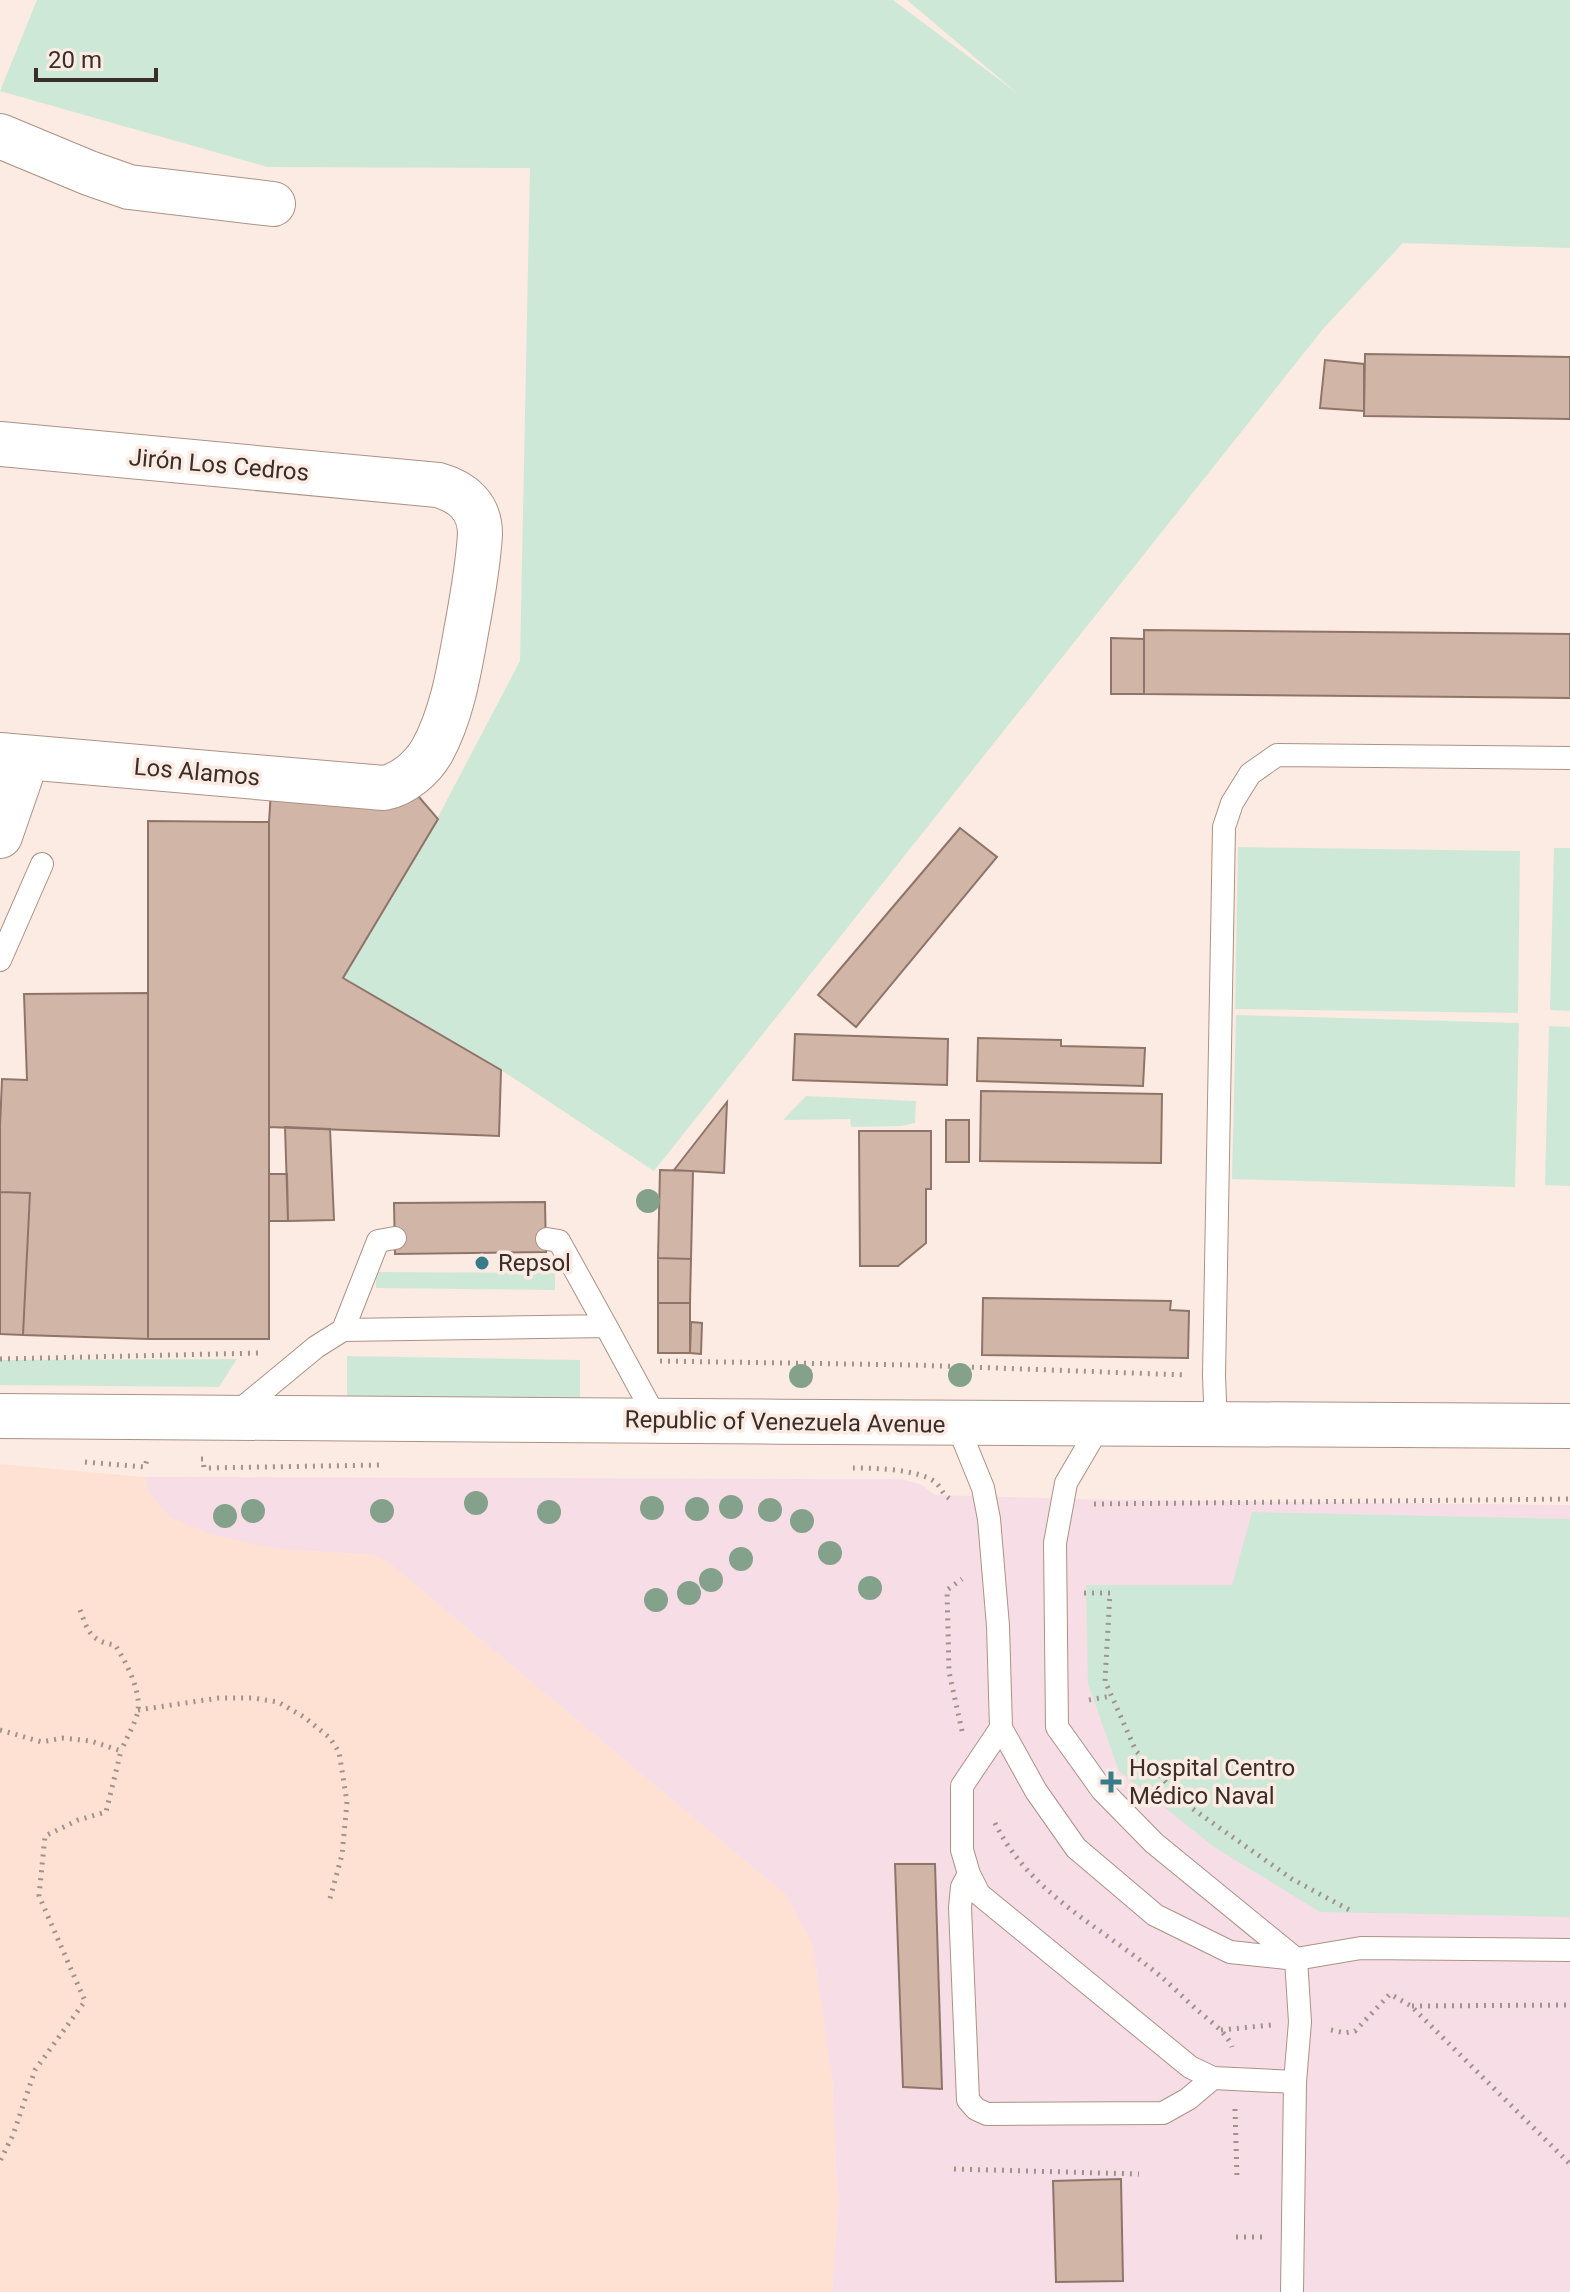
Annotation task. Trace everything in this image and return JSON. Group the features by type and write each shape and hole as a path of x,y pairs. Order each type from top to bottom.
{"main road":[{"path":"0,136 129,187 273,204"},
{"name":"Jirón Los Cedros","path":"0,444 438,485 462,496 476,511 480,522 477,564 456,685 431,751 415,772 394,786"},
{"path":"0,836 14,757"},
{"name":"Los Alamos","path":"14,757 384,788 394,786"},
{"name":"Republic of Venezuela Avenue","path":"0,1416 1570,1426"}],"lane":[{"path":"1216,1425 1214,1376 1224,827 1232,803 1250,774 1277,755 1570,758"},
{"path":"0,960 42,864"},
{"path":"343,1330 378,1241 395,1238"},
{"path":"547,1239 559,1241 657,1420"},
{"path":"230,1418 316,1347 343,1330 606,1326"},
{"path":"957,1424 983,1488 989,1519 998,1626 1001,1728 1036,1791 1076,1848 1155,1915 1230,1952 1296,1959 1361,1948 1570,1950"},
{"path":"1100,1425 1066,1483 1055,1543 1057,1727 1102,1790 1154,1843 1296,1959 1300,2022 1295,2082 1292,2292"},
{"path":"1001,1728 962,1786 962,1850 979,1894 1190,2067 1213,2078 1295,2082"},
{"path":"969,1874 962,1887 960,1907 968,2100 976,2109 987,2114 1163,2113 1188,2099 1213,2078"}],"path":[{"path":"0,1359 283,1352 316,1347"},
{"path":"619,1347 651,1360 914,1365 1214,1376"},
{"path":"84,1462 145,1467 145,1459 160,1459"},
{"path":"189,1459 203,1459 204,1468 394,1465"},
{"path":"844,1468 875,1468 921,1475 936,1483 943,1495 954,1500 986,1503"},
{"path":"1062,1504 1570,1499"},
{"path":"1055,1591 1110,1593 1105,1681 1136,1751 1190,1807 1292,1879 1353,1912"},
{"path":"0,2161 13,2135 35,2070 85,2001 39,1896 45,1836 78,1820 106,1812 121,1751 138,1710 125,1660 115,1645 101,1643 89,1634 80,1610"},
{"path":"138,1710 219,1698 253,1698 278,1702 304,1717 330,1738 339,1752 347,1802 342,1855 329,1902"},
{"path":"0,1730 42,1742 62,1738 91,1741 121,1751"},
{"path":"1390,1994 1411,2006 1570,2164"},
{"path":"1411,2006 1570,2005"},
{"path":"954,2169 1139,2174"}],"shaded area":[{"path":"0,1464 145,1477 149,1492 279,1549 373,1555 388,1562 785,1894 812,1941 832,2079 838,2207 832,2292 0,2292"},
{"name":"Hospital Centro Médico Naval","path":"145,1477 901,1479 922,1485 935,1495 1570,1505 1570,2292 832,2292 838,2207 832,2079 812,1942 785,1894 388,1562 373,1555 279,1549 210,1534 170,1517 149,1492"}],"green space":[{"path":"37,0 893,0 1017,93 907,0 1570,0 1570,248 1403,243 1323,329 654,1171 501,1070 343,978 437,819 520,661 530,168 267,167 0,91"},
{"path":"1238,847 1520,851 1518,1013 1235,1009"},
{"path":"1554,848 1570,848 1570,1011 1550,1010"},
{"path":"1236,1015 1519,1023 1515,1187 1232,1179"},
{"path":"1549,1026 1570,1027 1570,1186 1545,1185"},
{"path":"806,1096 916,1101 915,1123 851,1127 850,1119 783,1120"},
{"path":"376,1272 555,1273 555,1290 376,1288"},
{"path":"347,1356 580,1360 580,1407 347,1403"},
{"path":"237,1359 219,1387 0,1385 0,1360"},
{"path":"1252,1512 1570,1519 1570,1917 1320,1912 1214,1847 1119,1771 1088,1684 1086,1585 1232,1585"}],"building":[{"path":"1365,354 1570,357 1570,419 1364,416"},
{"path":"1325,360 1364,364 1364,411 1320,408"},
{"path":"1144,630 1570,634 1570,698 1144,694"},
{"path":"1111,638 1144,639 1144,694 1111,694"},
{"path":"271,791 419,797 438,819 343,978 501,1070 499,1136 269,1127"},
{"path":"148,821 269,822 269,1339 148,1339"},
{"path":"960,828 997,857 856,1027 818,995"},
{"path":"148,993 148,1339 23,1335 30,1193 0,1192 0,1126 2,1079 27,1080 24,994"},
{"path":"795,1034 948,1039 947,1085 793,1080"},
{"path":"978,1038 1061,1040 1061,1046 1145,1048 1143,1086 977,1081"},
{"path":"981,1091 1162,1094 1161,1163 980,1161"},
{"path":"727,1102 724,1173 674,1170"},
{"path":"946,1120 969,1120 969,1162 946,1162"},
{"path":"285,1127 330,1129 334,1220 288,1221"},
{"path":"859,1131 931,1131 931,1189 926,1189 926,1243 898,1266 860,1266"},
{"path":"660,1170 693,1171 691,1259 658,1258"},
{"path":"269,1174 287,1174 288,1221 269,1221"},
{"path":"0,1192 30,1193 23,1335 0,1334"},
{"path":"545,1202 546,1252 395,1254 394,1203"},
{"path":"658,1258 691,1259 690,1303 658,1303"},
{"path":"983,1298 1171,1301 1170,1310 1189,1311 1188,1358 982,1355"},
{"path":"658,1303 690,1303 690,1353 658,1353"},
{"path":"691,1322 702,1323 701,1354 690,1353"},
{"path":"895,1864 935,1864 942,2089 903,2087"},
{"path":"1121,2179 1123,2281 1056,2282 1053,2181"}],"place":[{"name":"Repsol","path":"482,1263"},
{"name":"Hospital Centro Médico Naval","path":"1111,1782"}]}
